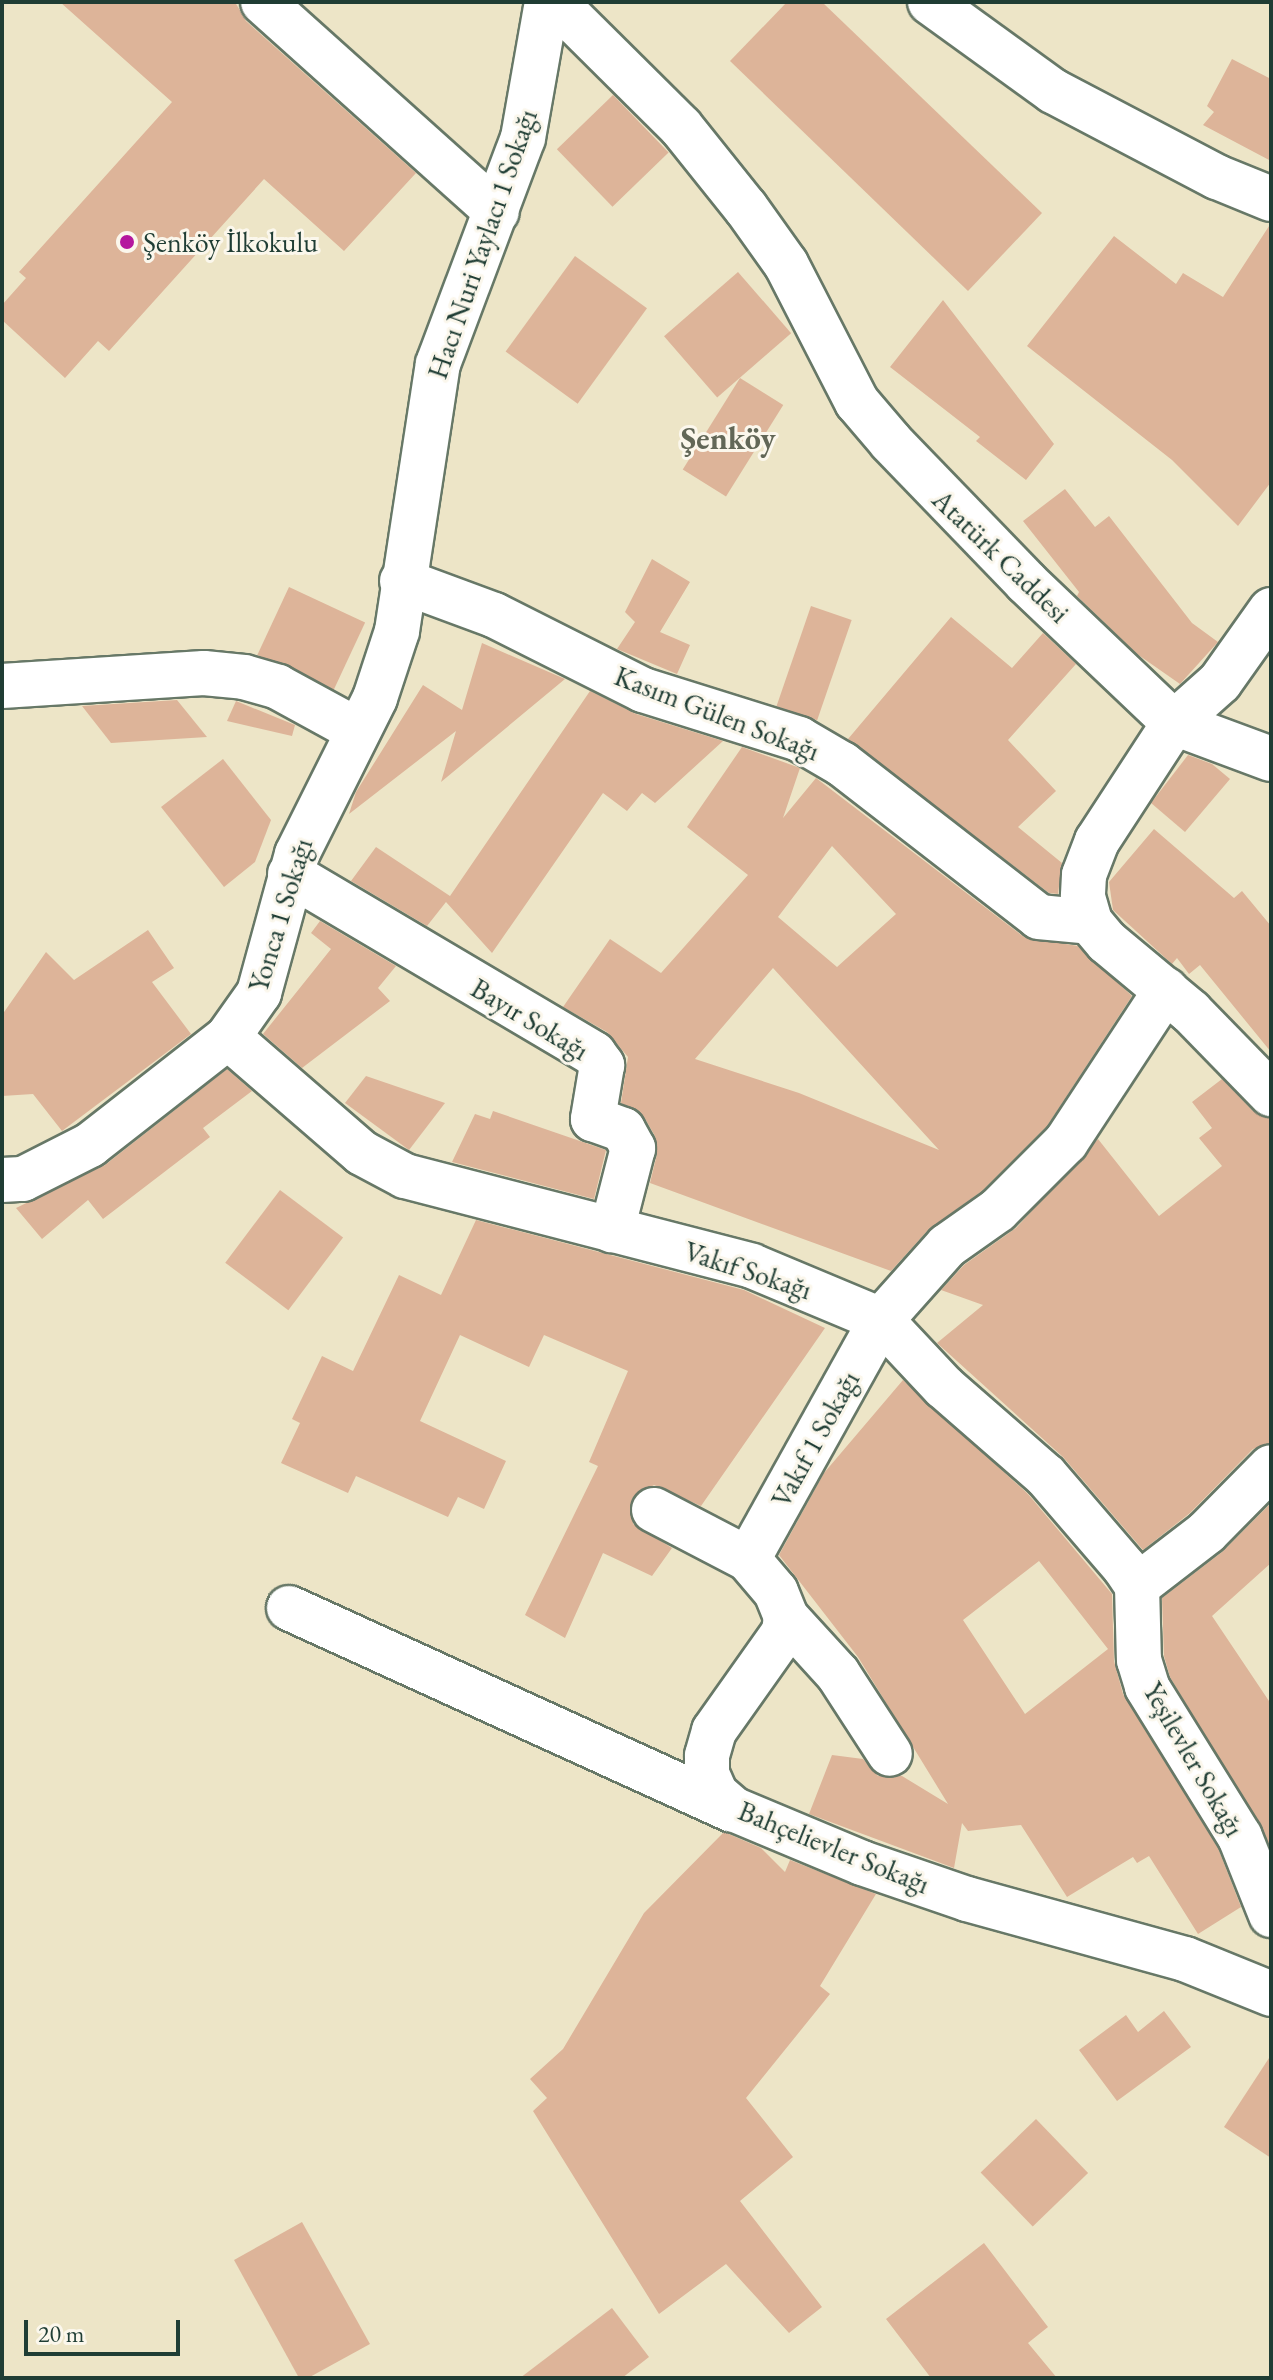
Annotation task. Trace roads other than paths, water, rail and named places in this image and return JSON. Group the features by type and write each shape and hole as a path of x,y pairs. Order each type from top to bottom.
{"street":[{"path":"263,2 497,212"},
{"name":"Hacı Nuri Yaylacı 1 Sokağı","path":"402,581 438,364 523,138 547,2"},
{"name":"Atatürk Caddesi","path":"555,2 681,127 746,208 786,264 857,402 891,442 982,538 1174,723"},
{"path":"930,2 1053,91 1217,177 1271,199"},
{"path":"983,2 1053,91"},
{"name":"Yonca 1 Sokağı","path":"2,1180 23,1179 90,1145 228,1037 259,993 290,874 316,807 385,673 397,631 402,581"},
{"name":"Kasım Gülen Sokağı","path":"402,581 494,615 643,690 799,739 842,764 1039,917 1090,922"},
{"path":"1271,610 1220,682 1174,723 1097,841 1084,875 1090,922 1166,990 1271,1094"},
{"path":"2,686 204,673 244,677 278,687 357,730"},
{"path":"1174,723 1271,759"},
{"name":"Bayır Sokağı","path":"290,874 594,1054 602,1065 593,1119 623,1130 633,1148 612,1230"},
{"path":"1166,990 1066,1142 998,1210 947,1246 881,1320 978,1419 1046,1476 1137,1586 1207,1532 1271,1467"},
{"name":"Vakıf Sokağı","path":"228,1037 311,1112 383,1167 780,1275 881,1320"},
{"name":"Vakıf 1 Sokağı","path":"748,1559 881,1320"},
{"path":"654,1510 748,1559 776,1592 786,1617 838,1674 890,1754"},
{"name":"Yeşilevler Sokağı","path":"1137,1586 1139,1660 1147,1687 1240,1837 1271,1915"},
{"path":"289,1608 733,1809"},
{"name":"Bahçelievler Sokağı","path":"786,1617 784,1632 714,1731 707,1756 707,1774 716,1794 733,1809 877,1868 967,1899 1172,1955 1271,1994"}],"place":[{"name":"Şenköy İlkokulu","path":"127,242"}],"district":[{"name":"Şenköy","path":"728,438"}]}
